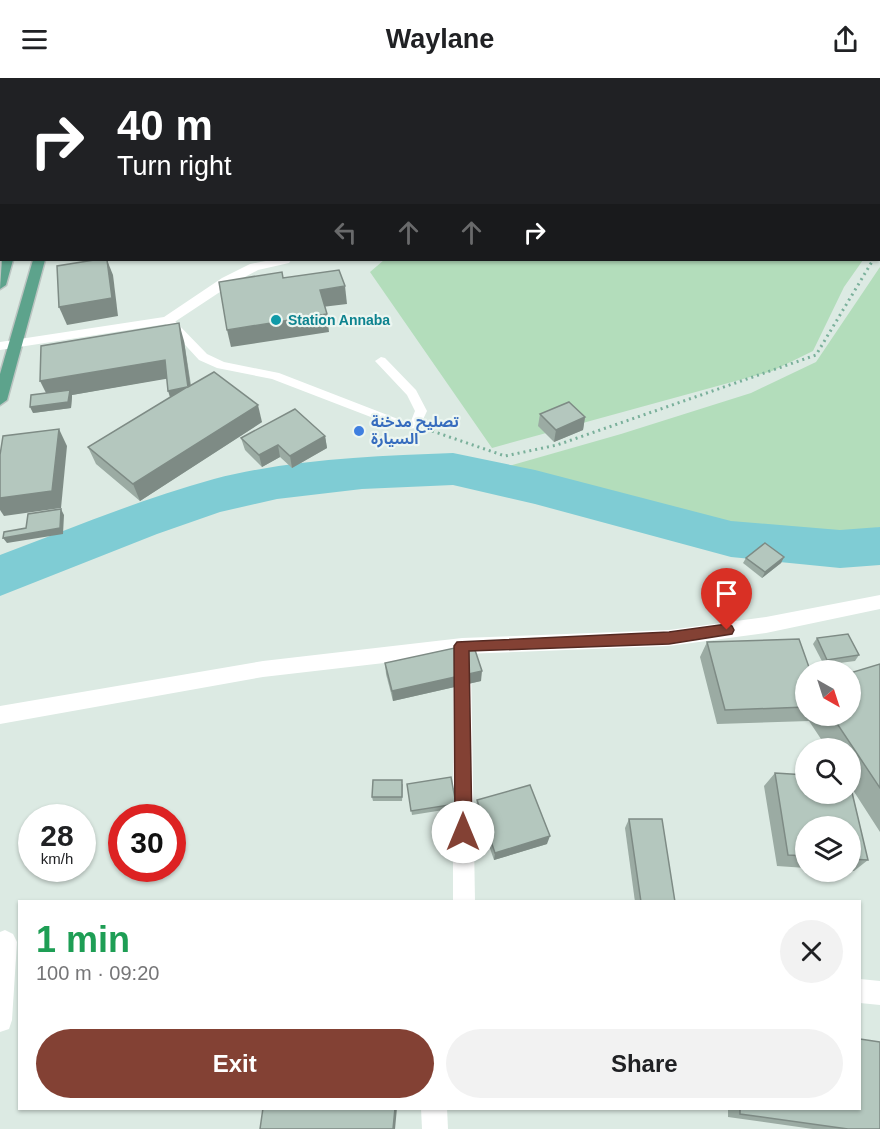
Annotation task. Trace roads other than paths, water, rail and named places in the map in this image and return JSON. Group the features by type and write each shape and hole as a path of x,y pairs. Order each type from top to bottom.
{"main road":[{"path":"0,285 7,261"},
{"path":"0,400 39,261"}],"street":[{"path":"0,346 168,320 227,281 254,267 281,261"},
{"path":"0,715 263,669 462,646 669,638 766,625 880,602"},
{"path":"462,646 464,900"},
{"path":"0,1020 8,942"},
{"path":"861,991 880,993"},
{"path":"434,1110 435,1129"}],"lane":[{"path":"168,320 203,357 221,365 275,376 402,425 415,425 421,411 412,393 381,361"}],"waterway":[{"path":"0,576 140,521 215,496 277,483 362,473 453,469 535,487 731,539 840,549 880,546"}],"place":[{"name":"Station Annaba","path":"276,320"},
{"name":"تصليح مدخنة السيارة","path":"359,431"}]}
